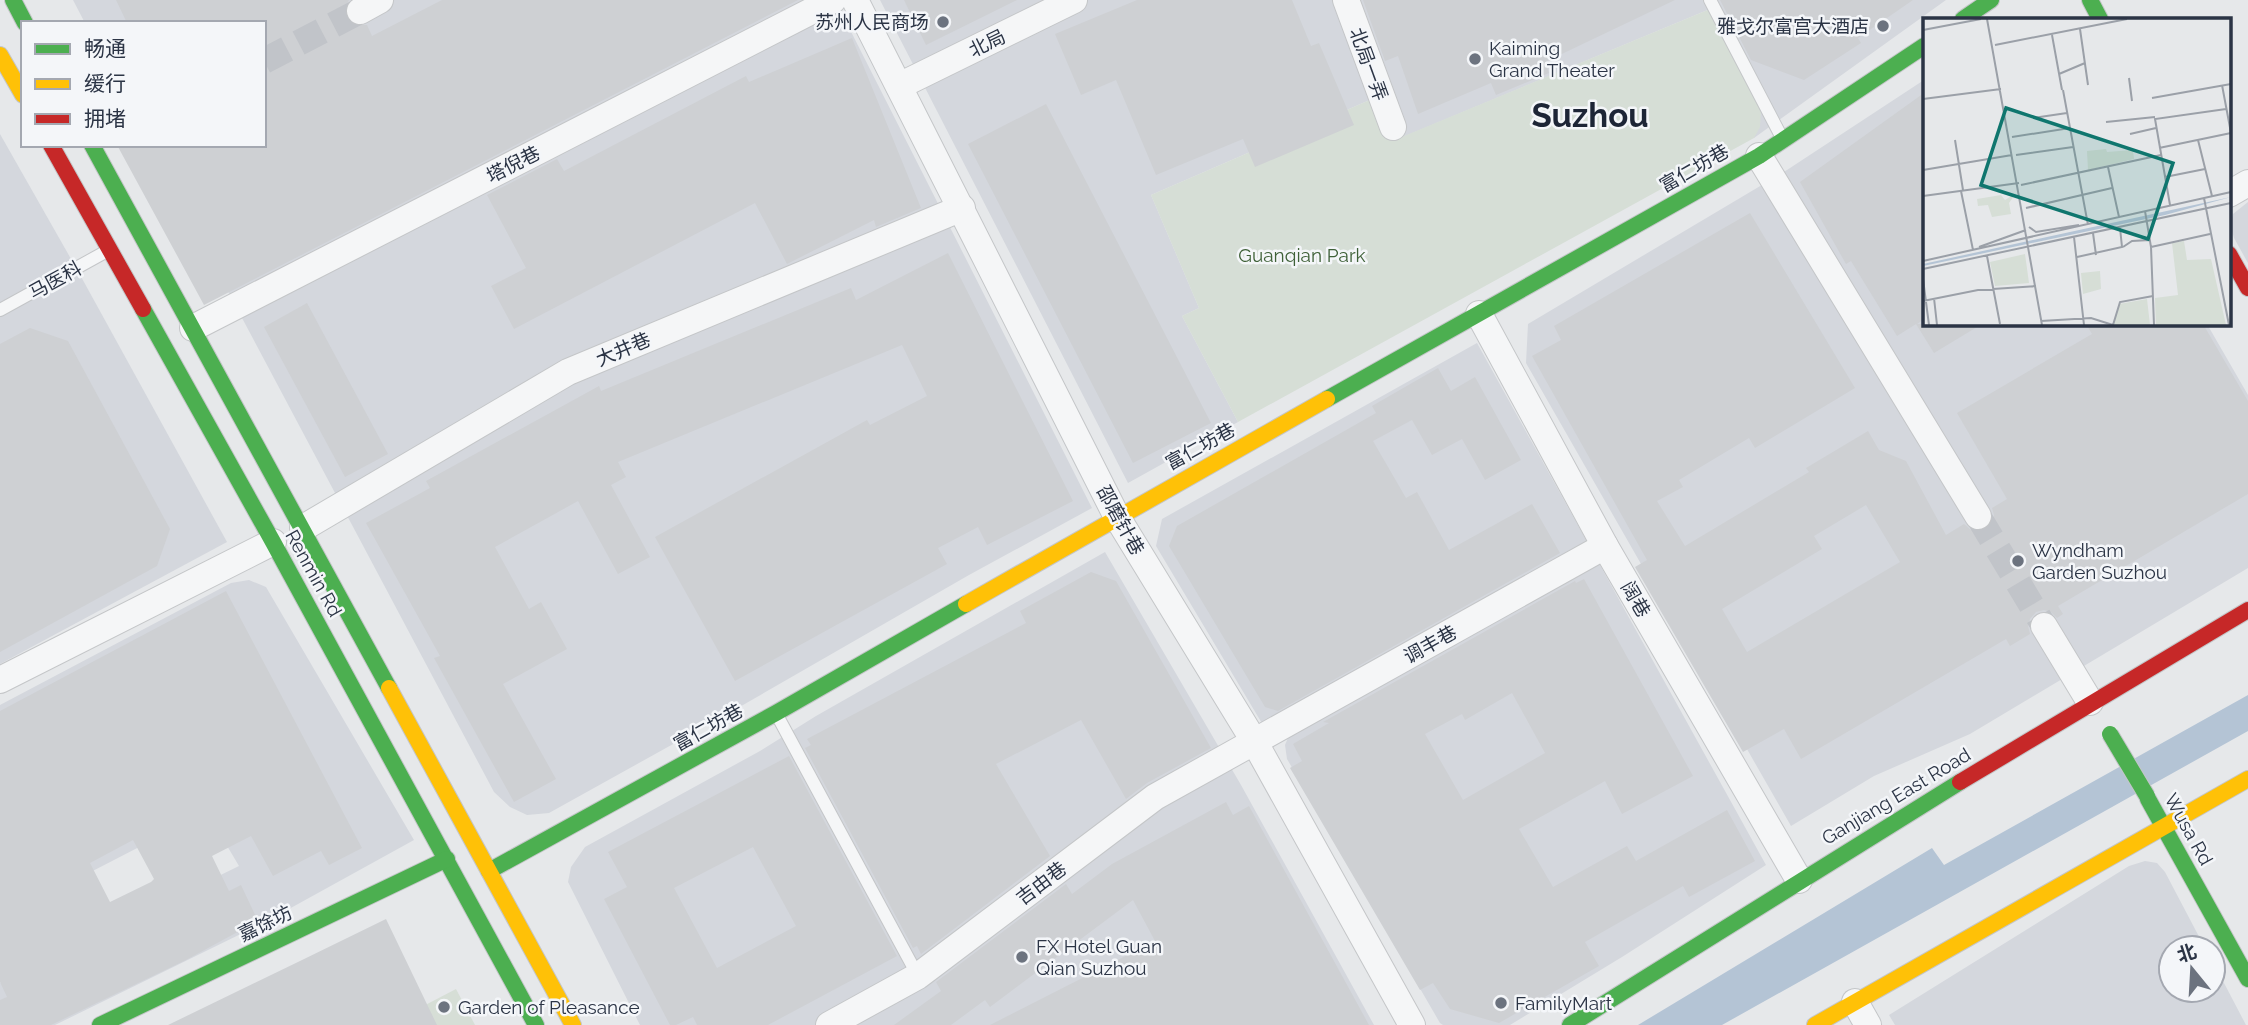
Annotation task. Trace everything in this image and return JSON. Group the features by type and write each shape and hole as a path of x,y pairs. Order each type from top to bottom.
{"main road":[{"path":"13,0 24,21"},
{"path":"1964,18 1991,0"},
{"path":"2090,0 2099,18"},
{"name":"富仁坊巷","path":"489,871 776,713 1117,517 1759,156 1923,47"},
{"path":"0,55 21,92"},
{"name":"Renmin Rd","path":"52,147 273,542 536,1025"},
{"name":"Renmin Rd","path":"98,147 193,328 573,1025"},
{"path":"2230,256 2248,288"},
{"name":"Ganjiang East Road","path":"1570,1025 1799,880 2100,718 2248,610"},
{"name":"Wusa Rd","path":"2100,718 2164,825 2248,979"},
{"path":"1815,1025 2248,779"},
{"name":"嘉馀坊","path":"100,1025 447,859"}],"street":[{"name":"塔倪巷","path":"193,328 833,0"},
{"name":"邵磨针巷","path":"855,0 1117,517 1254,741 1412,1025"},
{"name":"北局","path":"900,86 1074,0"},
{"name":"北局一弄","path":"1346,0 1393,127"},
{"path":"1759,156 1978,516"},
{"path":"2230,193 2248,183"},
{"name":"大井巷","path":"303,528 568,372 962,208"},
{"name":"阔巷","path":"1479,314 1605,546 1799,880"},
{"path":"0,680 273,542"},
{"name":"调丰巷","path":"1254,741 1605,546"},
{"path":"2044,626 2100,718"},
{"name":"吉由巷","path":"829,1025 918,976 1154,797 1254,741"},
{"path":"1855,1002 1868,1025"}],"lane":[{"path":"1710,0 1783,140"},
{"name":"马医科","path":"0,310 110,249"},
{"path":"776,713 918,976"}],"shaded area":[{"path":"73,0 835,0 1092,508 549,813 527,815 510,807 494,792 151,147 266,147 266,21 84,21"},
{"path":"880,0 1946,0 1754,138 1710,9 1391,142 1372,99 1151,195 1199,308 1182,316 1238,422 1128,483"},
{"path":"1923,81 1923,326 2208,326 2248,395 2248,568 1970,734 1874,776 1791,826 1526,363 1528,324 1787,170"},
{"path":"0,134 227,542 0,664"},
{"path":"2248,202 2248,263 2234,238 2230,224 2233,214"},
{"path":"1477,343 1766,865 1510,1025 1443,1025 1287,759 1285,745 1293,726 1263,725 1156,546 1162,519"},
{"path":"1105,552 1241,785 1374,1025 640,1025 568,882 571,867 585,847 760,751 816,716"},
{"path":"249,580 266,587 414,840 269,920 55,1025 0,1025 0,983 239,866 207,812 83,876 0,717 0,705 231,583"},
{"path":"2145,861 2157,863 2165,872 2198,934 2157,934 2157,1004 2227,1004 2227,989 2246,1025 1895,1025 1889,1015 2129,866"}],"green space":[{"name":"Guanqian Park","path":"1710,9 1761,111 1760,127 1754,138 1238,422 1182,316 1199,308 1151,195 1372,99 1392,141"},
{"name":"Garden of Pleasance","path":"456,989 475,1025 387,1025"}],"water":[{"path":"2248,695 2248,731 1722,1025 1638,1025 1932,848 1944,865"}],"building":[{"path":"116,0 349,0 344,10 347,19 352,25 367,25 372,36 442,0 798,0 204,305 118,147 266,147 266,21 126,21"},
{"name":"苏州人民商场","path":"904,0 1017,0 926,45"},
{"path":"1137,0 1292,0 1311,46 1319,43 1354,125 1255,167 1243,139 1156,175 1116,80 1081,95 1055,34"},
{"name":"Kaiming Grand Theater","path":"1363,0 1675,0 1545,62 1549,73 1496,95 1491,83 1418,114 1398,56 1385,61"},
{"path":"1720,0 1913,0 1858,38 1861,43 1804,80 1751,60"},
{"path":"852,38 921,208 876,227 874,220 787,264 755,203 514,329 491,286 526,268 487,195 557,159 564,171 746,76 749,82"},
{"path":"1923,94 1923,320 1917,324 1979,326 1934,353 1916,324 1897,336 1851,261 1846,264 1800,182"},
{"path":"1046,104 1211,423 1133,463 968,144"},
{"path":"1750,213 1855,388 1755,448 1749,438 1679,480 1683,487 1657,501 1685,546 1809,472 1806,468 1868,431 1879,450 1906,461 1946,535 1964,524 1978,532 1986,530 1992,523 1992,508 2007,499 1957,413 2092,334 2087,326 2204,326 2248,401 2248,494 2058,606 2063,614 2057,618 2044,610 2036,612 2028,626 2030,634 2010,646 2006,639 1801,759 1784,729 1743,752 1635,567 1647,560 1532,356 1561,340 1554,326","holes":["1866,505 1900,562 1747,652 1722,609 1822,549 1814,536"]},
{"path":"948,253 1073,501 987,545 978,527 938,548 947,564 735,681 655,537 867,420 870,425 927,396 902,345 618,462 626,477 611,485 650,557 618,574 578,501 495,547 529,609 541,602 567,649 503,684 556,779 514,802 434,658 440,656 366,523 430,488 426,481 599,386 601,391 851,288 856,300"},
{"path":"307,303 388,454 345,477 264,327"},
{"path":"30,328 68,341 170,529 157,566 0,652 0,344"},
{"path":"1438,368 1451,391 1475,377 1521,460 1485,480 1462,439 1432,455 1412,420 1373,441 1406,498 1417,492 1449,550 1532,504 1560,553 1278,711 1265,707 1169,546 1177,526 1376,413 1372,406"},
{"path":"1091,572 1116,581 1211,748 1147,783 1126,799 1081,720 996,764 1050,856 921,954 917,946 913,948 805,748 811,745 807,739 1026,623 1020,611"},
{"path":"1584,579 1693,776 1622,814 1605,781 1519,829 1553,887 1627,846 1636,861 1727,810 1755,861 1689,897 1683,886 1585,942 1599,966 1499,1023 1450,1009 1433,983 1420,990 1290,768 1302,761 1293,744 1329,723 1323,722 1575,581 1576,583","holes":["1512,693 1545,753 1463,800 1425,734 1462,714 1465,720"]},
{"path":"226,591 362,848 329,865 321,851 273,876 251,836 212,856 229,891 241,885 258,921 186,960 51,1025 0,1025 0,1000 7,997 0,982 0,711","holes":["133,840 154,879 110,902 90,863"]},
{"path":"789,756 897,956 768,1025 697,1025 693,1017 670,1025 604,899 627,887 608,852","holes":["753,847 796,926 717,968 674,888"]},
{"path":"1226,802 1233,815 1249,806 1369,1025 990,1025 1155,941 1133,900 990,1007 985,1000 951,1025 894,1025 941,991 936,982 1066,884 1072,894 1112,864"},
{"path":"386,919 437,1025 168,1025 300,961"}],"tunnel":[{"path":"266,60 360,11"},
{"path":"1978,516 2044,626"}],"traffic: fast":[{"path":"13,0 24,21"},
{"path":"1964,18 1991,0"},
{"path":"2090,0 2099,18"},
{"path":"1327,399 1759,156 1923,47"},
{"path":"93,147 389,688"},
{"path":"143,309 536,1025"},
{"path":"489,871 776,713 966,604"},
{"path":"2110,734 2147,796"},
{"path":"1570,1025 1960,782"},
{"path":"2148,799 2248,979"},
{"path":"100,1025 447,859"}],"traffic: slow":[{"path":"0,55 21,92"},
{"path":"966,604 1327,399"},
{"path":"389,688 573,1025"},
{"path":"1815,1025 2248,779"}],"traffic: jam":[{"path":"52,147 143,309"},
{"path":"2230,256 2248,288"},
{"path":"1960,782 2248,610"}],"place":[{"name":"苏州人民商场","path":"943,22"},
{"name":"雅戈尔富宫大酒店","path":"1883,26"},
{"name":"Kaiming Grand Theater","path":"1475,59"},
{"name":"Wyndham Garden Suzhou","path":"2018,561"},
{"name":"FX Hotel Guan Qian Suzhou","path":"1022,957"},
{"name":"FamilyMart","path":"1501,1003"},
{"name":"Garden of Pleasance","path":"444,1007"}],"district":[{"name":"Suzhou","path":"1590,115"}]}
